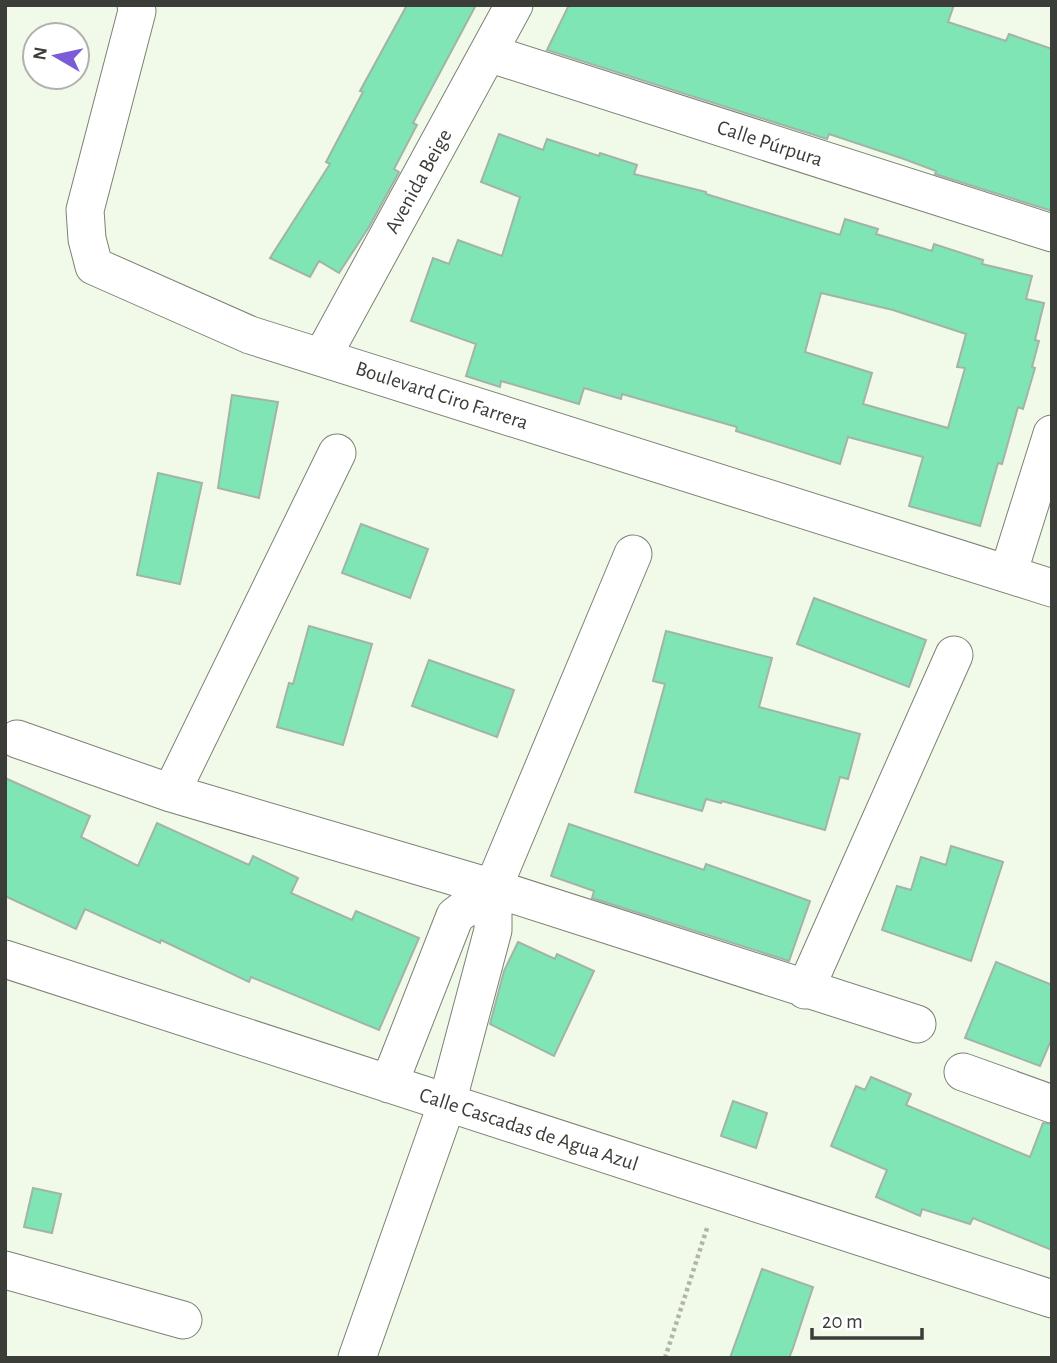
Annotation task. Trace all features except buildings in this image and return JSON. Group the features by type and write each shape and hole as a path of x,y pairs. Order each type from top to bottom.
{"street":[{"name":"Boulevard Ciro Farrera","path":"136,5 137,11 85,210 87,239 94,266 250,335 1052,588"},
{"name":"Avenida Beige","path":"322,357 514,5"},
{"name":"Calle Púrpura","path":"488,53 1052,233"},
{"path":"1007,574 1052,434"},
{"path":"171,793 337,453"},
{"path":"357,1358 447,1102 494,930 493,888 633,554"},
{"path":"805,990 954,655"},
{"path":"17,738 171,793 493,888 917,1024"},
{"path":"389,1084 455,916 493,888"},
{"name":"Calle Cascadas de Agua Azul","path":"5,959 1052,1299"},
{"path":"963,1072 1052,1104"},
{"path":"5,1270 183,1320"}],"path":[{"path":"665,1358 719,1191"}]}
